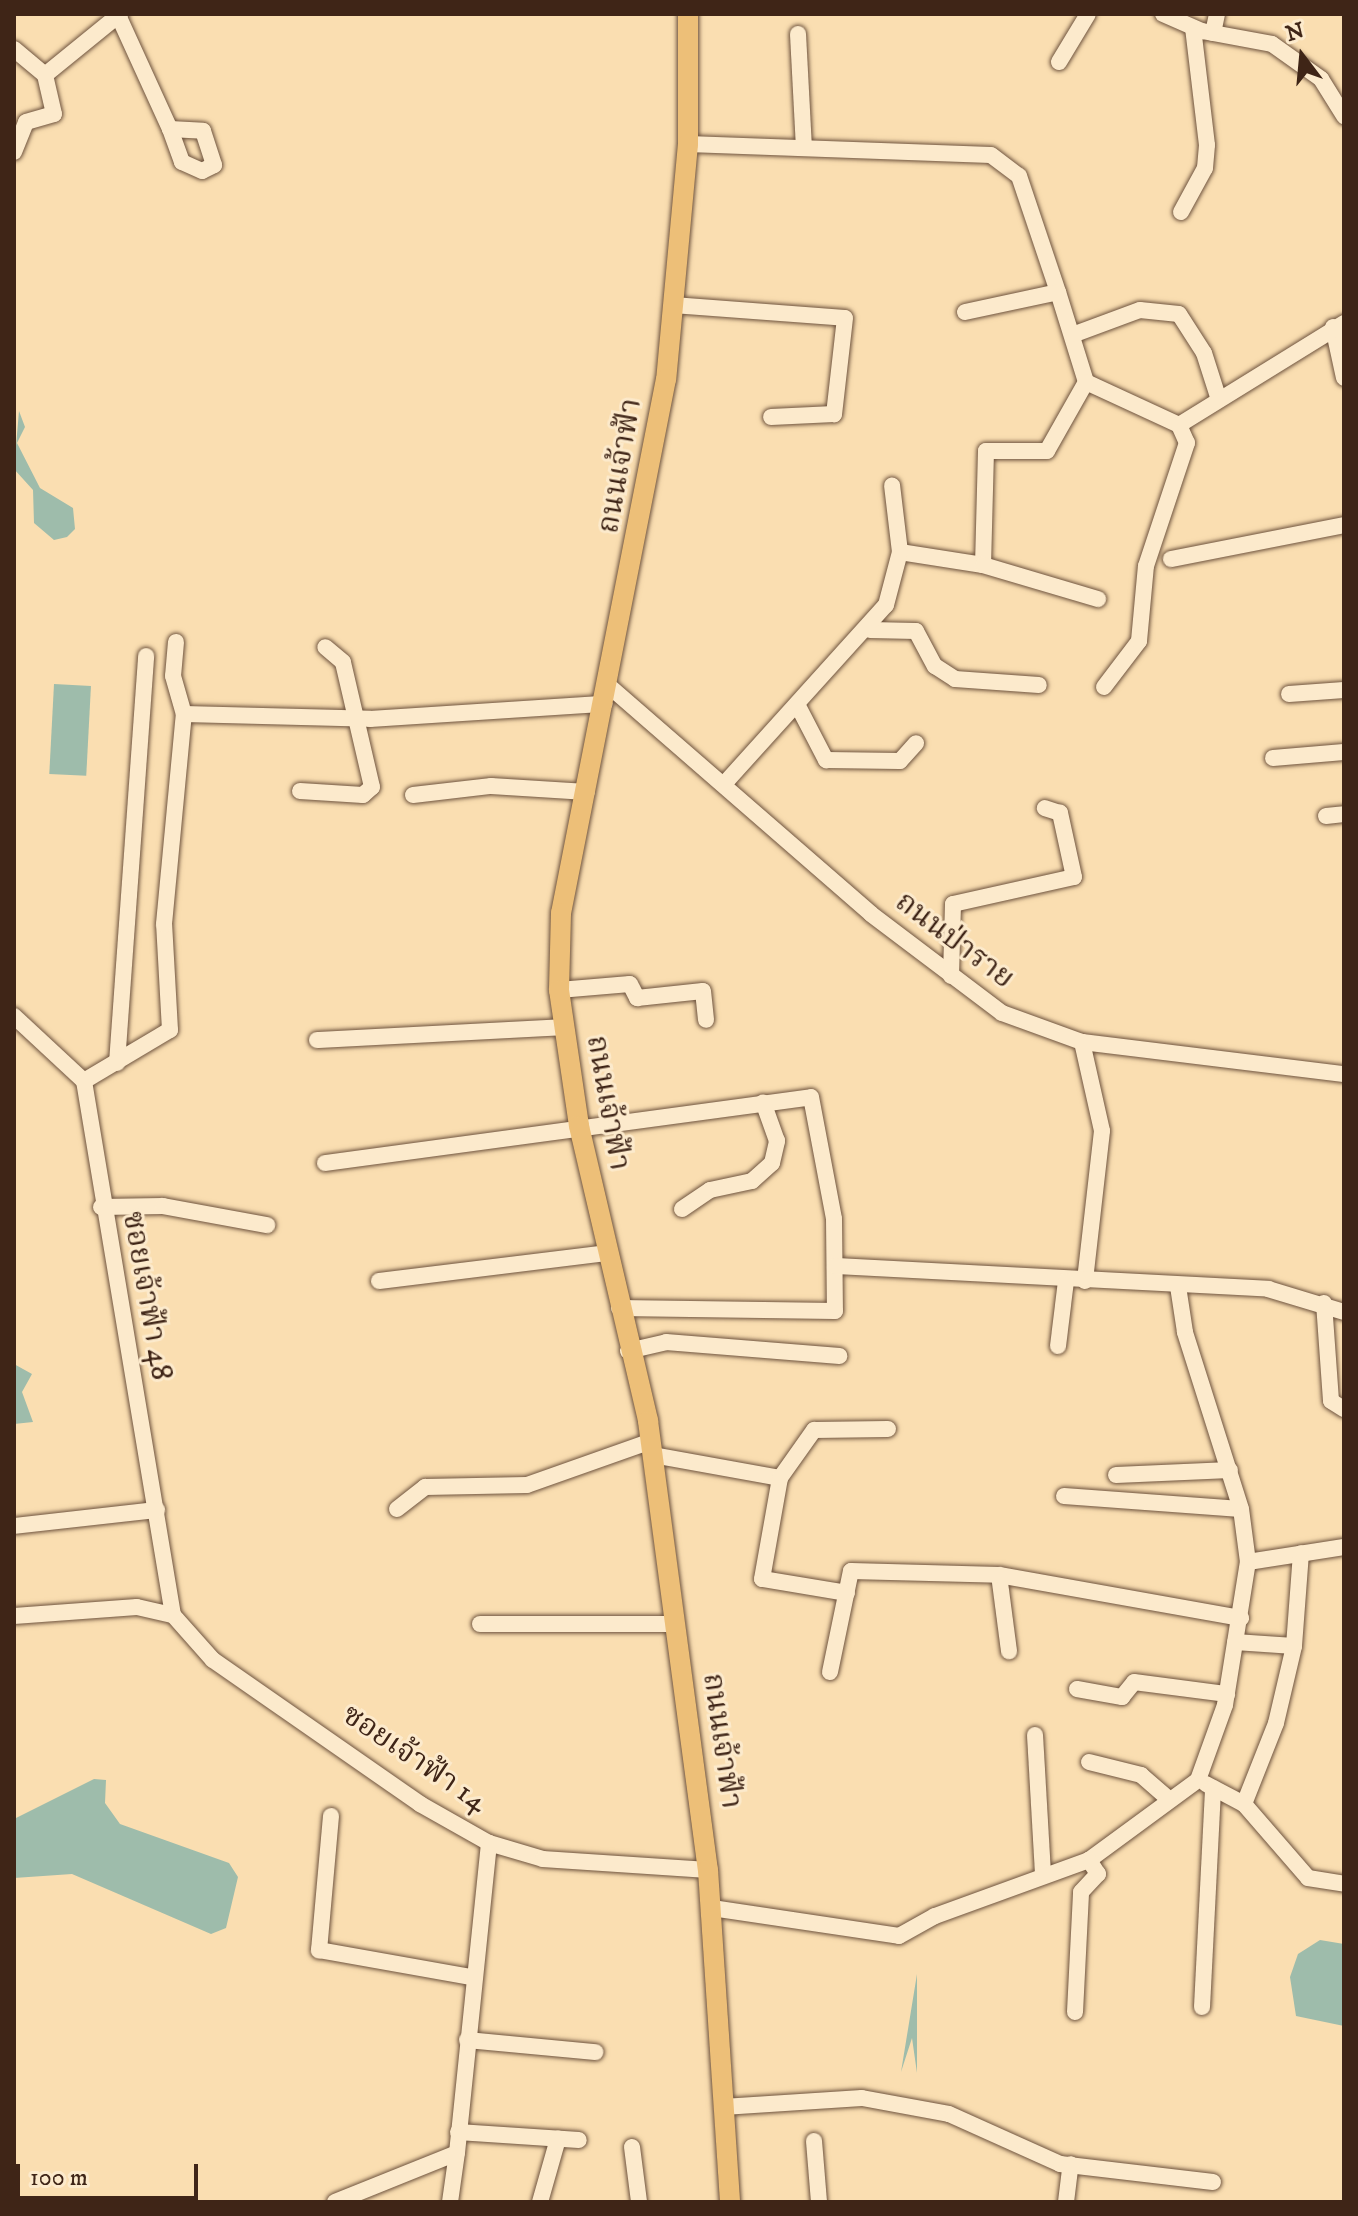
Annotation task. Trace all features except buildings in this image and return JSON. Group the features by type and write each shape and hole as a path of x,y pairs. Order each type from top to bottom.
{"main road":[{"name":"ถนนเจ้าฟ้า","path":"688,14 688,144 673,305 648,495 561,913 559,990 579,1126 652,1448 712,1908 730,2202"}],"street":[{"path":"45,75 119,14 170,129"},
{"path":"1059,62 1088,14"},
{"path":"1163,14 1193,28 1272,44 1321,79 1344,116"},
{"path":"1213,33 1217,14"},
{"path":"1181,212 1202,178 1207,145 1193,28"},
{"path":"798,34 804,147"},
{"path":"14,49 45,75 54,114 26,122 14,152"},
{"path":"688,144 991,155 1009,162 1075,334 1086,382 1047,451 986,451 983,565"},
{"path":"965,312 1058,292"},
{"path":"673,305 845,318 834,414 771,417"},
{"path":"1075,334 1140,310 1179,314 1204,353 1219,400"},
{"path":"1179,425 1339,325 1344,378"},
{"path":"1086,382 1179,425 1187,443 1146,566 1139,641 1104,687"},
{"path":"725,783 799,708 837,658 870,630 900,552 892,485"},
{"path":"1171,559 1344,525"},
{"path":"900,552 983,565 1098,599"},
{"path":"870,630 916,631 935,666 955,679 1039,685"},
{"path":"14,1016 84,1081 170,1030 164,924 184,714 173,676 176,642"},
{"path":"300,791 371,790 343,662 325,647"},
{"path":"117,1063 146,656"},
{"path":"1289,694 1344,690"},
{"path":"184,714 357,719 607,695"},
{"name":"ถนนป่าราย","path":"607,695 725,783 951,976 1002,1013 1082,1042 1344,1074"},
{"path":"799,708 826,760 900,761 916,743"},
{"path":"1273,758 1344,752"},
{"path":"413,795 491,786 587,792"},
{"path":"951,976 953,904 1074,877 1060,813 1045,808"},
{"path":"1326,816 1344,814"},
{"path":"559,990 630,984 637,998 703,991 706,1020"},
{"path":"317,1040 563,1027"},
{"path":"1082,1042 1102,1131 1085,1281"},
{"name":"ซอยเจ้าฟ้า 48","path":"84,1081 101,1207 157,1510 173,1615"},
{"path":"325,1163 579,1126 811,1097 835,1266 835,1311 619,1308"},
{"path":"682,1209 710,1190 752,1181 772,1163 777,1141 763,1102"},
{"path":"101,1207 163,1206 267,1225"},
{"path":"379,1281 606,1253"},
{"path":"835,1266 1066,1281 1268,1289 1324,1303 1344,1312"},
{"path":"1058,1346 1066,1281"},
{"path":"1178,1286 1185,1332 1241,1509 1248,1562 1227,1694 1205,1784 1202,2007"},
{"path":"1324,1303 1331,1401 1344,1409"},
{"path":"628,1351 666,1342 839,1356"},
{"path":"847,1593 762,1579 780,1478 814,1430 888,1429"},
{"path":"397,1509 425,1487 527,1485 652,1448 780,1478"},
{"path":"1116,1475 1230,1470"},
{"path":"1064,1496 1241,1509"},
{"path":"14,1526 157,1510"},
{"path":"1248,1562 1344,1547"},
{"path":"1244,1804 1276,1723 1294,1646 1301,1553"},
{"path":"830,1672 851,1571 999,1575 1241,1618"},
{"path":"999,1575 1009,1651"},
{"path":"14,1616 137,1607 173,1615"},
{"name":"ซอยเจ้าฟ้า 14","path":"173,1615 213,1660 420,1804 489,1843 543,1859 708,1870"},
{"path":"480,1624 675,1624"},
{"path":"1235,1642 1294,1646"},
{"path":"1077,1689 1122,1697 1134,1682 1227,1694"},
{"path":"1035,1735 1043,1875"},
{"path":"1089,1762 1141,1775 1166,1797"},
{"path":"712,1908 899,1936 1043,1875 1089,1860 1166,1797 1205,1784 1244,1804 1292,1866 1308,1878 1344,1884"},
{"path":"331,1816 319,1950 471,1977"},
{"path":"450,2202 457,2153 471,1977 489,1843"},
{"path":"1075,2012 1081,1892 1098,1874 1089,1860"},
{"path":"467,2040 595,2052"},
{"path":"723,2107 862,2098 949,2114 1071,2164 1213,2182"},
{"path":"458,2132 579,2140"},
{"path":"540,2202 558,2139"},
{"path":"814,2141 819,2202"},
{"path":"632,2147 639,2202"},
{"path":"335,2202 457,2153"},
{"path":"1066,2202 1071,2164"}],"shaded area":[{"path":"19,411 25,427 17,443 40,488 73,508 75,529 67,537 54,540 34,523 33,490 14,469"},
{"path":"54,684 91,686 86,776 49,774"},
{"path":"14,1364 32,1374 22,1392 33,1422 14,1424"},
{"path":"94,1779 106,1780 105,1803 120,1824 229,1863 238,1877 226,1928 211,1934 72,1874 14,1878 14,1819"},
{"path":"1320,1940 1344,1944 1344,2026 1296,2016 1290,1977 1298,1954"},
{"path":"917,1974 917,2073 912,2038 901,2072"}]}
